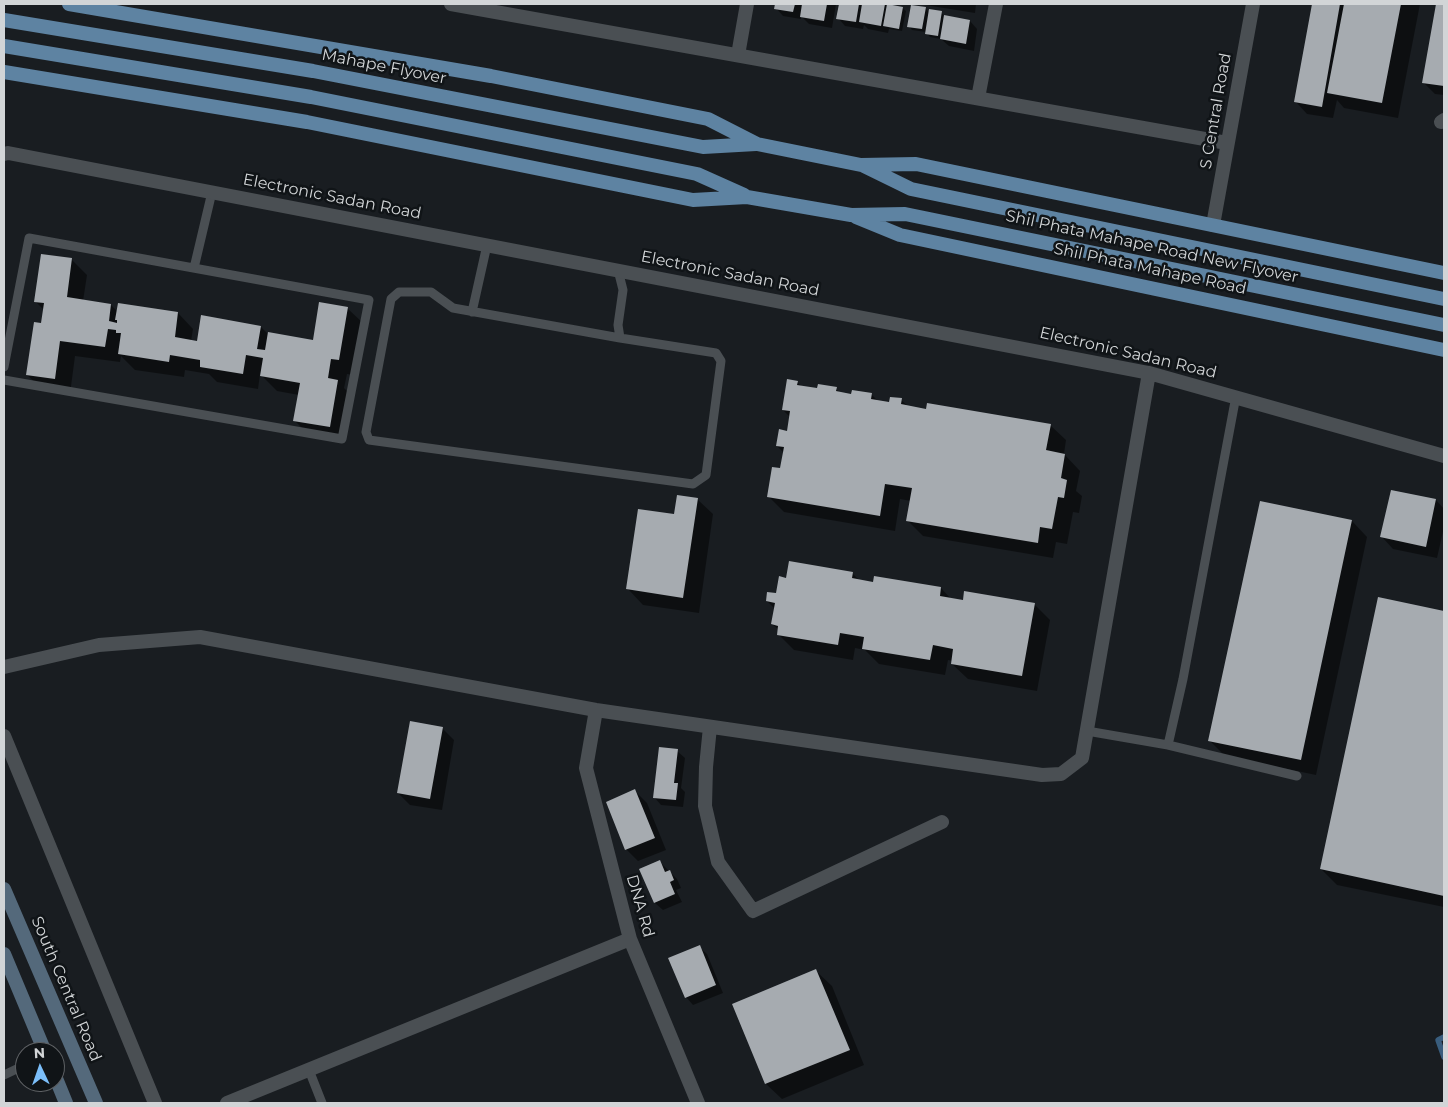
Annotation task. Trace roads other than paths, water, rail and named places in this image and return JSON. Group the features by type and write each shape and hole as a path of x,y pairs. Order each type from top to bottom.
{"main road":[{"path":"69,4 491,76 708,119 757,144 862,165 916,164 1444,273"},
{"name":"Mahape Flyover","path":"4,20 313,71 703,147 757,144"},
{"path":"4,46 311,97 698,174 747,196 851,215"},
{"path":"4,72 307,122 693,200 747,196"},
{"name":"Shil Phata Mahape Road New Flyover","path":"862,165 911,189 1444,299"},
{"name":"Shil Phata Mahape Road New Flyover","path":"851,215 905,214 1444,325"},
{"name":"Shil Phata Mahape Road","path":"851,215 900,235 1444,350"},
{"name":"South Central Road","path":"4,889 96,1103"},
{"path":"4,954 41,1042"}],"street":[{"path":"455,4 1228,143"},
{"path":"738,55 747,4"},
{"path":"978,98 996,4"},
{"name":"S Central Road","path":"1213,225 1253,4"},
{"name":"Electronic Sadan Road","path":"4,154 8,153 212,192 1149,373 1444,456"},
{"path":"4,667 99,645 200,637 596,710 1042,774 1061,774 1082,758 1149,373"},
{"name":"DNA Rd","path":"596,710 586,768 630,939 698,1103"},
{"path":"710,727 705,806 718,862 752,911 942,822"},
{"path":"4,736 155,1103"},
{"path":"227,1103 630,939"}],"lane":[{"path":"194,268 212,192"},
{"path":"4,367 29,238 369,300 342,439 4,380"},
{"path":"472,312 487,245"},
{"path":"618,270 623,290 618,326 620,338"},
{"path":"399,292 430,292 453,308 620,338 716,353 721,361 706,475 692,484 369,440 366,432 391,299 399,292"},
{"path":"1168,745 1183,679 1236,396"},
{"path":"1087,731 1168,745 1297,776"},
{"path":"309,1070 322,1103"}],"waterway":[{"path":"1444,1037 1438,1040 1444,1057"}]}
